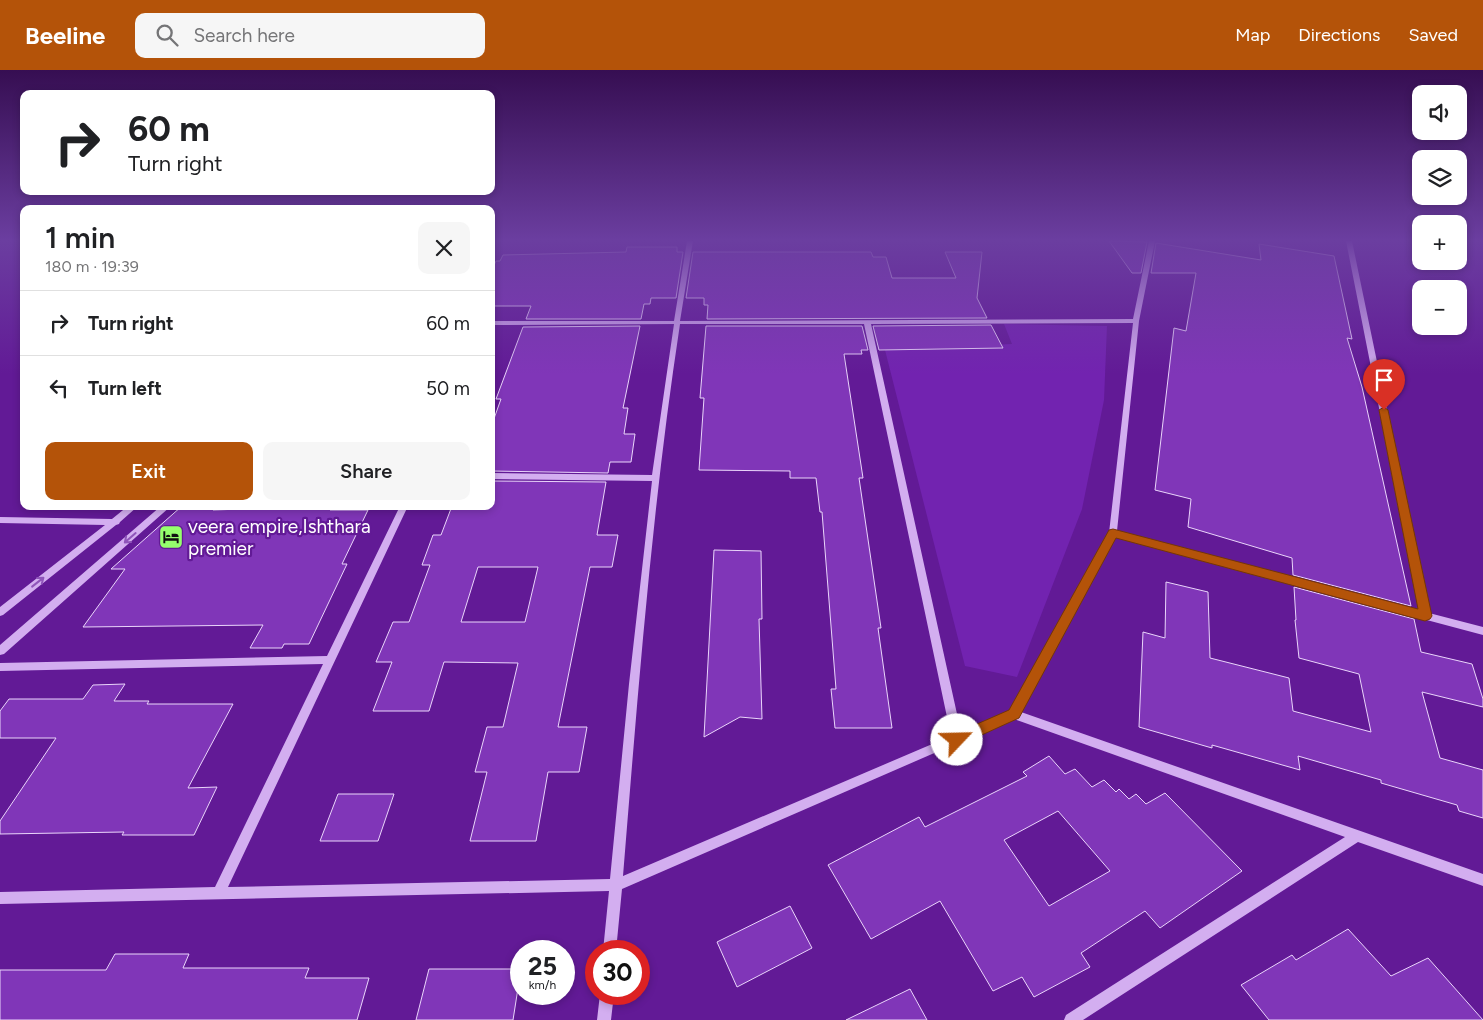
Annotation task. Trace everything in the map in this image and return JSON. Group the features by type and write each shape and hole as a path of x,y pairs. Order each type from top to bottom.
{"street":[{"path":"611,940 655,478 682,285"},
{"path":"0,898 616,885 1014,714 1113,533 1136,321 1143,285"},
{"path":"1359,285 1425,616"},
{"path":"495,324 1136,321"},
{"path":"867,322 957,740"},
{"path":"495,476 655,478"},
{"path":"0,612 130,510"},
{"path":"0,651 162,510"},
{"path":"218,894 402,510"},
{"path":"0,520 116,522"},
{"path":"1113,533 1483,631"},
{"path":"0,667 330,660"},
{"path":"1014,714 1483,880"},
{"path":"1071,1020 1358,835"},
{"path":"604,1020 606,1005"}],"shaded area":[{"path":"1004,324 1107,326 1104,400 1082,509 1017,677 965,666 885,350 1012,344"}],"building":[{"path":"495,285 678,285 676,298 651,298 650,304 644,304 641,319 526,319 531,306 495,306"},
{"path":"688,285 978,285 977,298 987,318 707,319 708,305 704,305 704,298 686,298"},
{"path":"1194,285 1340,285 1352,339 1347,338 1362,387 1411,606 1293,575 1292,558 1188,527 1191,499 1155,490 1174,328 1186,331"},
{"path":"991,325 1003,348 879,350 873,326"},
{"path":"640,326 623,408 628,408 624,434 635,434 631,462 610,462 608,473 495,471 495,416 501,399 496,399 523,327"},
{"path":"706,326 862,326 868,350 861,350 862,354 844,354 863,478 859,478 881,628 878,628 892,728 835,728 831,689 836,689 822,512 820,512 816,478 790,478 790,471 699,470 704,398 700,398"},
{"path":"495,481 606,482 597,535 618,535 612,567 590,567 558,727 587,727 579,772 548,772 536,841 470,841 487,772 475,772 487,727 503,727 518,663 444,662 429,711 373,711 392,662 376,662 393,622 409,622 430,565 422,565 433,535 441,535 450,510 495,510","holes":["478,567 538,567 525,622 461,622"]},
{"path":"177,510 368,510 342,564 347,564 309,644 284,644 282,648 250,648 263,625 83,627 125,569 111,569"},
{"path":"714,550 761,551 762,619 759,619 762,719 740,717 704,737"},
{"path":"1166,582 1208,592 1210,658 1289,678 1293,711 1371,732 1359,674 1299,658 1294,587 1414,619 1421,652 1472,664 1483,699 1483,707 1422,692 1440,758 1483,770 1483,818 1459,811 1457,805 1381,783 1381,780 1298,756 1300,770 1139,727 1143,632 1165,638"},
{"path":"125,684 114,701 149,701 147,704 233,704 188,788 217,787 194,835 122,835 124,832 0,834 0,821 56,738 0,738 0,711 9,699 83,699 93,685"},
{"path":"1049,756 1065,774 1075,769 1092,787 1104,780 1116,792 1119,789 1129,799 1136,794 1146,804 1165,793 1242,871 1160,928 1145,911 1081,953 1090,967 1034,997 1022,977 993,991 940,901 871,939 828,865 919,817 925,827 1027,776 1023,772","holes":["1058,811 1110,871 1049,906 1004,840"]},
{"path":"338,794 394,794 378,841 320,841"},
{"path":"790,906 812,948 737,987 717,942"},
{"path":"1348,929 1391,976 1428,958 1483,1020 1269,1020 1241,985 1292,955 1296,960"},
{"path":"115,954 189,954 183,968 309,968 305,978 369,978 357,1020 0,1020 0,970 106,970"},
{"path":"429,969 510,969 510,1005 515,1005 513,1020 416,1020"},
{"path":"910,989 927,1020 846,1020"}],"place":[{"name":"veera empire,Ishthara premier","path":"171,537"}],"route":[{"path":"957,740 1014,714 1113,533 1425,616 1384,410"}]}
